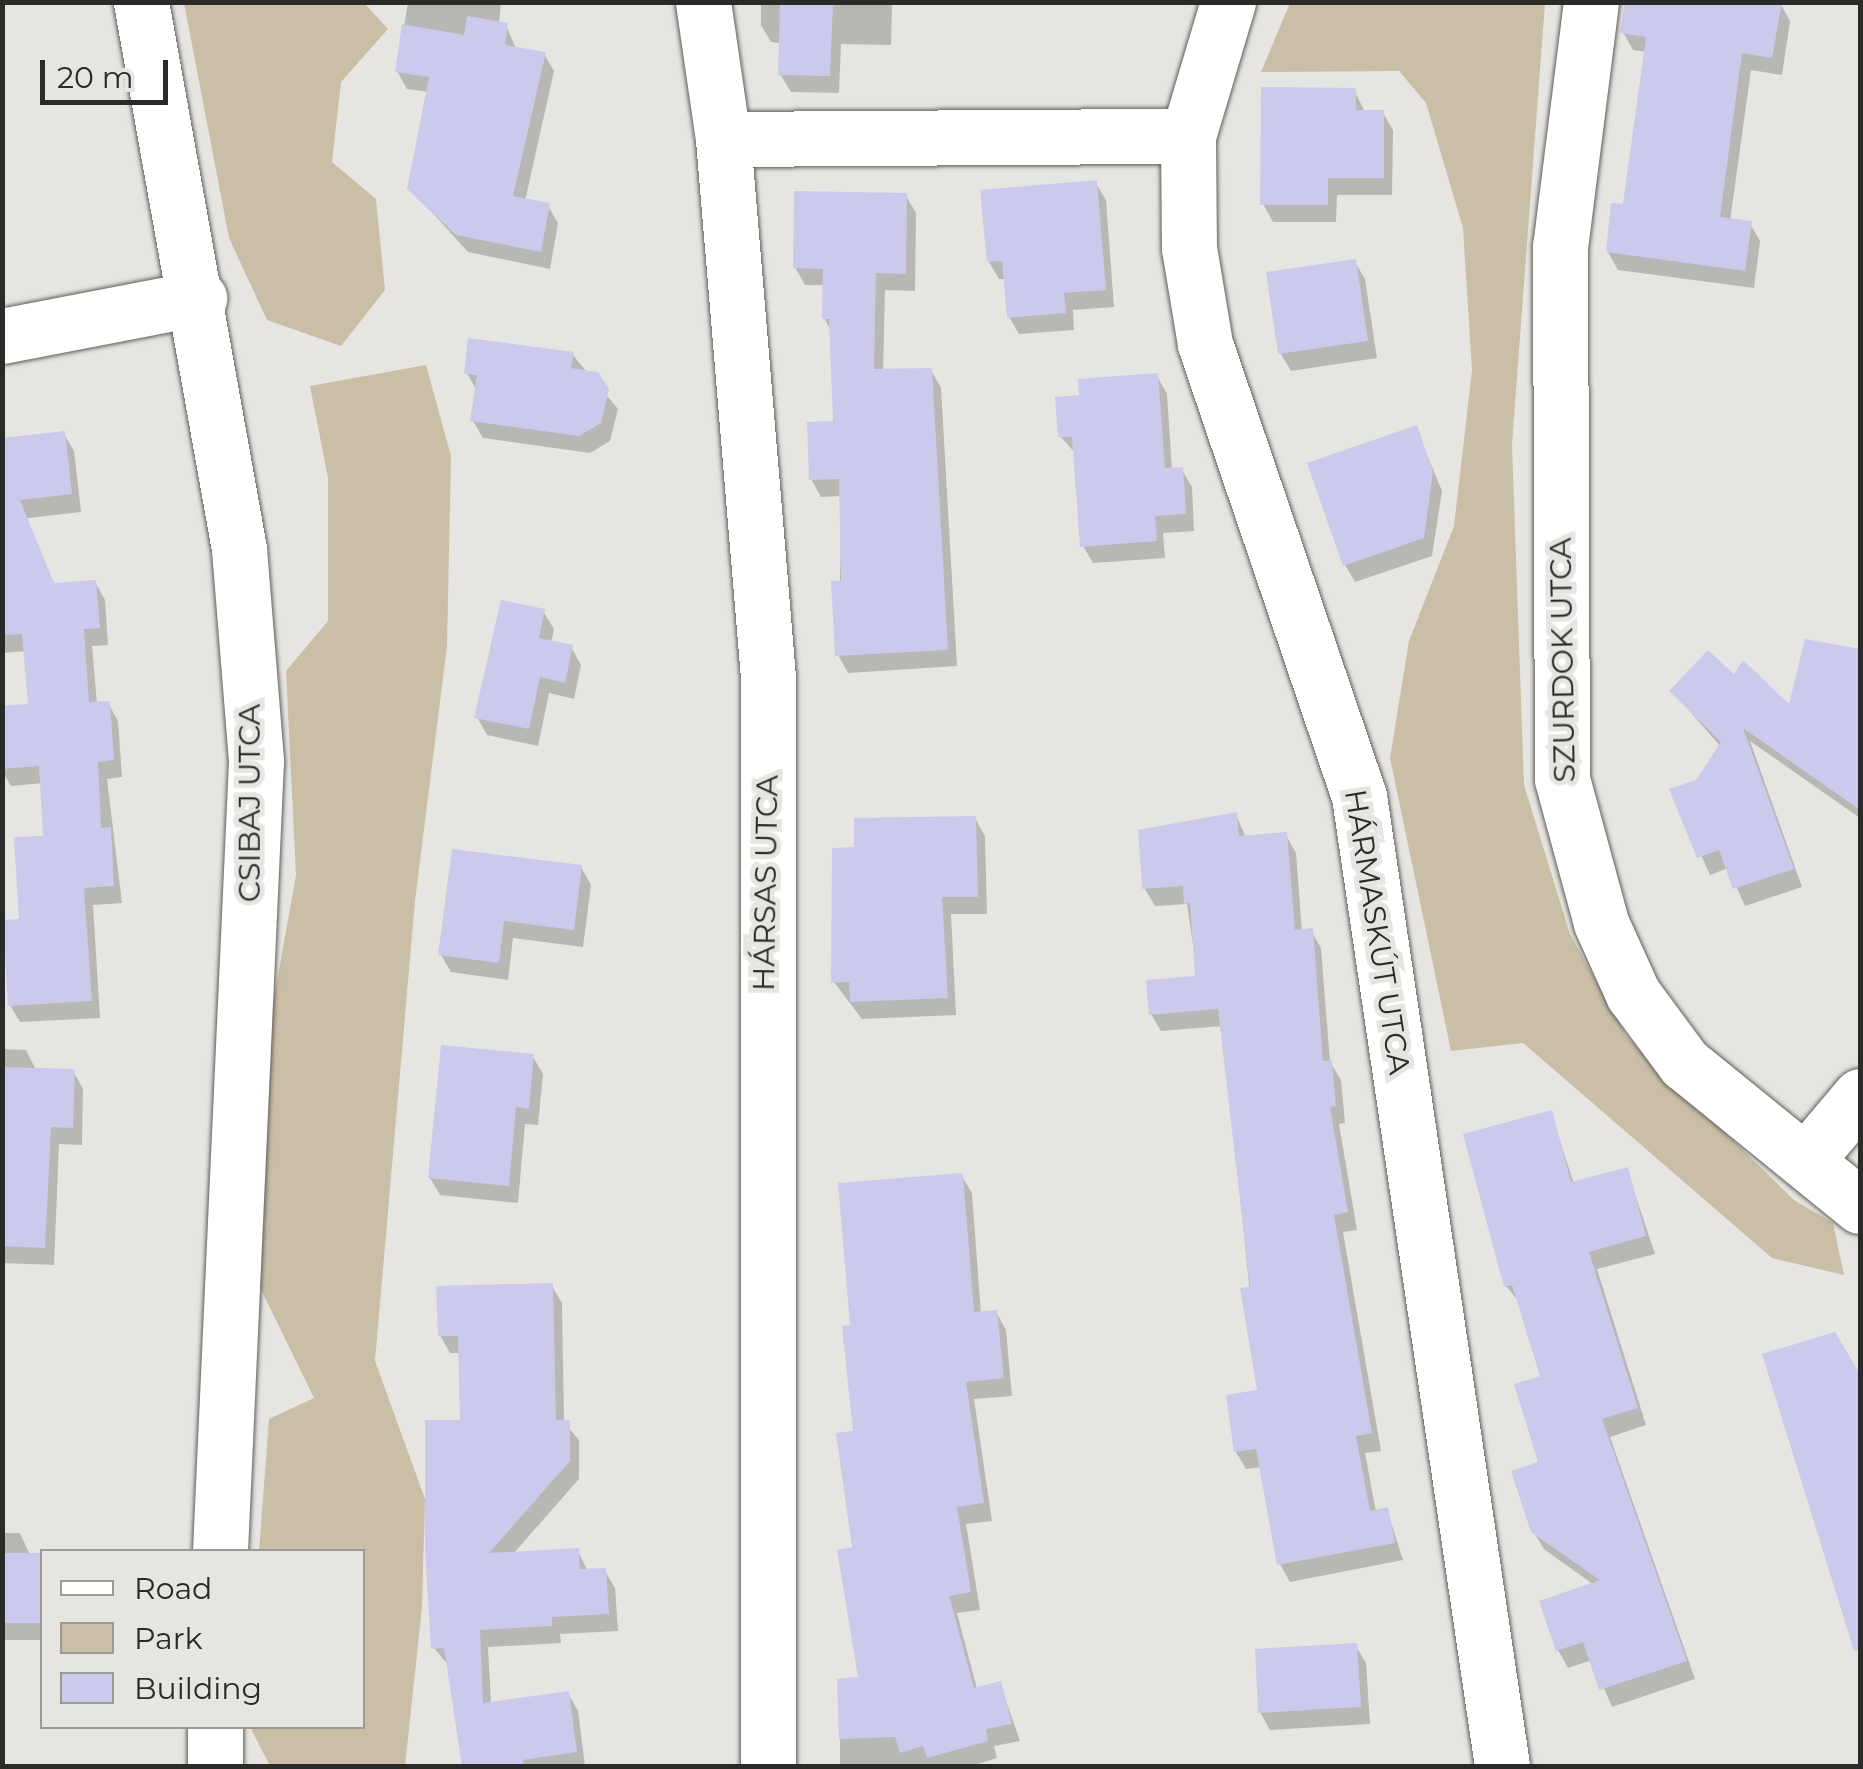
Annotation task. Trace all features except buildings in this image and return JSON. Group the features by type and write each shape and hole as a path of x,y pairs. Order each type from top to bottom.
{"street":[{"name":"CSIBAJ UTCA","path":"141,2 199,298 239,549 256,761 220,1549"},
{"name":"HÁRSAS UTCA","path":"703,2 724,140 768,677 768,1766"},
{"name":"HÁRMASKÚT UTCA","path":"1228,2 1188,136 1189,248 1204,344 1359,796 1502,1766"},
{"name":"SZURDOK UTCA","path":"1590,2 1560,246 1562,779 1602,923 1633,994 1684,1062 1860,1206"},
{"path":"724,140 1188,136"},
{"path":"2,336 199,298"},
{"path":"1806,1160 1860,1096"},
{"path":"215,1729 215,1766"}],"green space":[{"path":"184,3 364,3 388,29 341,82 332,162 376,199 385,290 341,346 267,320 229,238"},
{"path":"1290,3 1545,3 1512,444 1524,785 1570,934 1627,1037 1794,1200 1833,1223 1844,1275 1772,1258 1523,1043 1451,1051 1390,758 1409,641 1454,526 1472,370 1463,228 1426,103 1399,71 1261,72"},
{"path":"426,365 451,456 447,646 415,901 375,1361 425,1499 422,1607 405,1766 270,1766 251,1729 365,1729 365,1549 259,1549 269,1419 314,1398 252,1271 253,1116 296,875 286,671 328,621 328,478 310,386"}]}
